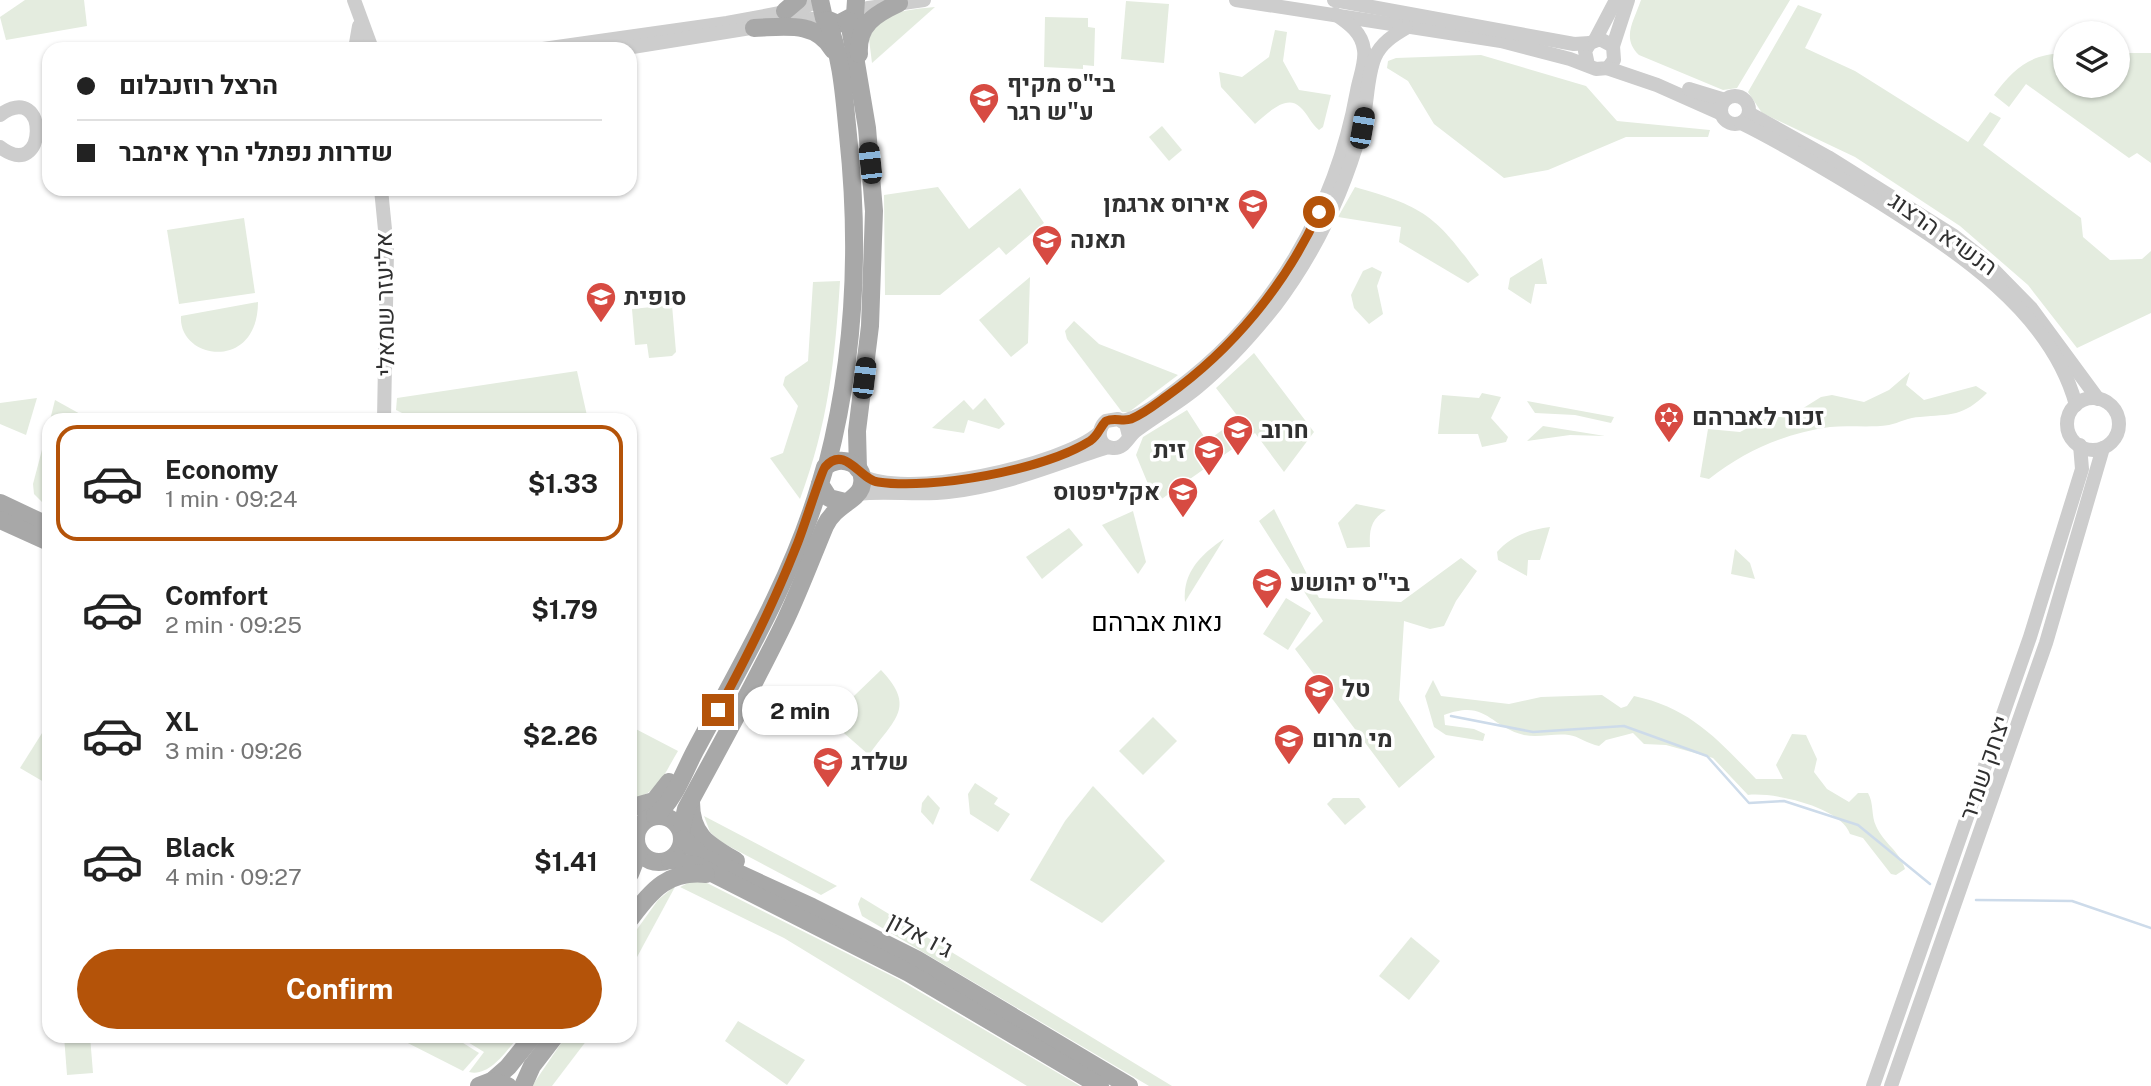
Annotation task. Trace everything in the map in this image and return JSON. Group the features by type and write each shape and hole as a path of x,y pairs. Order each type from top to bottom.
{"main road":[{"path":"861,93 859,37 876,14 899,3"},
{"path":"823,9 838,24 853,12"},
{"path":"637,834 638,829 668,804 718,710 781,585 820,484 821,473 827,465 843,390 855,268 855,212 841,69 823,9"},
{"path":"637,903 651,875 680,851 691,799 784,623 826,523 862,485 858,431 874,269 873,194 853,12"},
{"path":"754,28 800,26 815,31 827,41 841,69"},
{"path":"827,465 843,460 860,472"},
{"path":"820,484 829,498 851,498"},
{"path":"0,503 42,523"},
{"path":"0,520 42,539"},
{"path":"637,807 645,806 663,791 718,710"},
{"path":"691,799 692,821 702,840 812,906"},
{"path":"637,816 671,819 682,835"},
{"name":"ג'ו אלון","path":"682,835 703,857 812,906 916,959 1129,1086"},
{"path":"637,846 649,860 667,861"},
{"name":"ג'ו אלון","path":"667,861 687,861 909,973 1100,1086"},
{"path":"637,910 666,879 684,873 716,875"},
{"path":"493,1084 527,1043"},
{"path":"523,1086 532,1066 550,1043"}],"street":[{"path":"853,12 924,0"},
{"path":"1236,0 1335,7 1574,44 1605,40 1612,57 1657,85 1722,106"},
{"path":"1588,65 1584,56 1616,0"},
{"path":"1335,7 1406,28 1502,41 1596,69 1612,57 1628,0"},
{"path":"593,42 713,25 791,5 801,9 823,9"},
{"path":"355,7 359,29 356,42"},
{"path":"355,7 369,42"},
{"path":"1122,421 1142,413 1171,393 1226,345 1265,301 1304,242 1325,198 1351,125 1365,51 1356,31 1335,7"},
{"path":"637,46 754,28 801,18 823,9"},
{"path":"851,498 924,495 992,486 1038,473 1108,447 1122,446 1129,436 1213,374 1254,332 1292,283 1323,230 1345,179 1362,128 1375,57 1387,40 1406,28"},
{"path":"1732,96 1742,98 1745,118 1727,122 1722,106 1732,96"},
{"path":"0,115 12,109 42,114"},
{"path":"28,113 37,122 42,136"},
{"name":"הנשיא הרצוג","path":"1745,118 1828,157 1954,236 1982,258 2031,308 2098,398"},
{"name":"הנשיא הרצוג","path":"1745,118 1966,260 2026,318 2059,363 2076,405"},
{"path":"0,148 9,153 22,153 42,140"},
{"name":"אליעזר שמאלי","path":"382,196 387,250 384,413"},
{"path":"2098,398 2112,406 2119,419 2115,438 2094,450 2080,445 2071,437 2068,426 2069,414 2076,405 2098,398"},
{"path":"860,472 877,482 902,484 990,475 1061,453 1099,433 1106,421 1114,418 1122,421 1128,428 1129,436"},
{"path":"1099,433 1101,442 1108,447"},
{"name":"יצחק שמיר","path":"1873,1086 2031,638 2082,470 2080,445"},
{"name":"יצחק שמיר","path":"1891,1086 2046,643 2103,447"}],"shaded area":[{"path":"25,0 84,0 87,26 6,40 0,17"},
{"path":"1641,0 1790,0 1737,88 1723,90 1639,55 1630,36"},
{"path":"1126,1 1169,4 1164,63 1121,59"},
{"path":"1798,5 1822,14 1805,48 1855,71 1968,142 1990,112 2001,118 1983,145 2081,218 2083,237 2110,260 2142,259 2151,251 2151,313 2077,348 2028,285 1960,226 1855,157 1762,113 1748,92"},
{"path":"935,7 872,63 869,39 880,22 896,13"},
{"path":"1045,17 1088,18 1088,27 1095,28 1094,66 1083,65 1083,69 1044,67"},
{"path":"1275,30 1287,32 1283,61 1299,90 1331,95 1323,127 1319,130 1300,107 1289,102 1276,107 1255,124 1221,87 1219,72 1242,77 1269,57"},
{"path":"2130,53 2151,53 2151,163 2137,153 2129,158 2026,84 2009,107 1994,95 2016,70 2042,56 2053,54 2053,98 2130,98"},
{"path":"1481,55 1586,86 1617,121 1710,130 1708,137 1626,137 1548,170 1504,178 1434,124 1408,81 1387,68 1388,61 1396,58"},
{"path":"1162,126 1182,150 1169,161 1149,137"},
{"path":"938,187 969,229 1020,188 1044,223 1006,255 999,247 940,295 885,295 884,195"},
{"path":"1355,187 1398,201 1427,216 1451,239 1479,275 1468,283 1399,242 1401,227 1338,217"},
{"path":"244,218 255,293 179,304 167,230"},
{"path":"1542,258 1547,284 1535,284 1531,304 1508,289 1510,278"},
{"path":"1372,267 1382,272 1377,286 1383,314 1369,324 1354,308 1351,295 1363,271"},
{"path":"1030,277 1028,343 1011,357 979,320"},
{"path":"840,281 829,391 810,471 800,499 770,458 783,453 798,406 783,385 785,377 808,361 813,282"},
{"path":"258,302 255,325 246,340 233,349 218,352 204,349 192,342 183,331 181,316"},
{"path":"672,305 676,352 672,356 649,358 647,344 635,345 632,309"},
{"path":"1074,321 1099,344 1178,375 1129,412 1122,412 1067,339 1065,331"},
{"path":"1254,353 1314,432 1284,472 1255,433 1156,503 1136,455 1143,437 1187,410 1207,441 1239,418 1216,388"},
{"path":"577,371 586,413 402,413 396,410 397,398"},
{"path":"1910,372 1906,385 1924,400 1976,386 1987,393 1979,401 1956,413 1912,418 1889,425 1830,427 1796,434 1751,452 1709,479 1700,477 1708,429 1740,432 1769,417 1789,417 1821,397 1832,395 1864,402 1889,390"},
{"path":"1482,393 1501,397 1491,418 1508,437 1506,442 1482,447 1478,434 1438,434 1442,395 1479,398"},
{"path":"37,398 26,435 0,424 0,403"},
{"path":"985,398 1005,424 999,429 968,420 964,433 932,428 964,400 973,410"},
{"path":"55,400 78,413 52,413"},
{"path":"1527,401 1614,417 1611,423 1575,415 1535,413"},
{"path":"1543,426 1605,436 1570,435 1527,441"},
{"path":"42,450 42,502 34,494 33,484"},
{"path":"1356,504 1386,510 1372,525 1370,547 1347,548 1338,523"},
{"path":"1274,509 1319,598 1401,602 1461,558 1477,571 1456,601 1444,626 1430,629 1404,621 1399,700 1435,757 1399,788 1295,649 1323,621 1259,521"},
{"path":"1133,511 1146,562 1138,574 1102,525"},
{"path":"1550,527 1540,560 1528,560 1527,576 1498,560 1497,552 1515,537"},
{"path":"1069,528 1083,545 1042,579 1026,557"},
{"path":"1224,539 1185,602 1190,573 1208,551"},
{"path":"1735,549 1750,563 1755,579 1731,574"},
{"path":"1286,598 1311,613 1288,650 1263,634"},
{"path":"881,670 892,683 900,704 893,722 869,755 829,720"},
{"path":"1433,680 1441,696 1509,704 1541,697 1602,695 1621,708 1627,706 1634,696 1654,701 1688,717 1702,727 1756,779 1783,779 1776,765 1792,734 1806,735 1817,759 1814,772 1827,789 1849,802 1858,793 1868,793 1876,826 1905,869 1896,875 1891,874 1863,838 1850,834 1844,824 1821,809 1774,796 1748,795 1713,758 1666,745 1644,744 1633,733 1606,740 1599,746 1569,735 1524,735 1470,710 1444,715 1445,725 1474,729 1485,734 1483,741 1446,735 1434,727 1425,696"},
{"path":"1153,717 1177,741 1143,775 1119,751"},
{"path":"637,730 678,751 654,788 639,797"},
{"path":"42,733 42,781 20,768"},
{"path":"975,783 998,798 994,804 1010,814 998,832 970,814 968,794"},
{"path":"1093,786 1165,861 1102,923 1030,880 1065,821"},
{"path":"928,795 940,808 933,825 921,812 922,803"},
{"path":"1333,798 1359,798 1366,807 1345,825 1327,804"},
{"path":"704,816 837,886 821,895 721,842 710,832"},
{"path":"692,881 707,883 898,979 1080,1086 1027,1086 784,938 680,887"},
{"path":"676,885 637,957 637,929 658,900"},
{"path":"861,897 1172,1086 1149,1086 862,916 858,904"},
{"path":"1411,937 1440,961 1409,1000 1379,976"},
{"path":"738,1021 805,1060 787,1085 725,1041"},
{"path":"65,1043 91,1043 93,1073 67,1075"},
{"path":"408,1043 463,1043 479,1053 463,1071"},
{"path":"469,1043 513,1043 491,1067 477,1073 469,1072 484,1052"},
{"path":"561,1043 585,1043 552,1086 532,1086"}],"waterway":[{"path":"1451,716 1533,732 1624,726 1707,756 1749,803 1784,801 1858,825 1930,884"},
{"path":"1976,900 2072,901 2151,928"}],"place":[{"name":"בי\"ס מקיף ע\"ש רגר","path":"984,125"},
{"name":"אירוס ארגמן","path":"1253,231"},
{"name":"תאנה","path":"1047,267"},
{"name":"סופית","path":"601,324"},
{"name":"זכור לאברהם","path":"1669,444"},
{"name":"חרוב","path":"1238,457"},
{"name":"זית","path":"1209,477"},
{"name":"אקליפטוס","path":"1183,519"},
{"name":"בי\"ס יהושע","path":"1267,610"},
{"name":"טל","path":"1319,716"},
{"name":"מי מרום","path":"1289,766"},
{"name":"שלדג","path":"828,789"}],"district":[{"name":"נאות אברהם","path":"1157,622"}],"route":[{"path":"718,710 781,585 814,501 821,473 827,465 836,460 847,461 858,468 861,475 877,482 902,484 947,481 990,475 1061,453 1091,440 1106,421 1114,418 1122,421 1130,419 1148,409 1190,379 1226,345 1283,276 1300,251 1319,212"}]}
